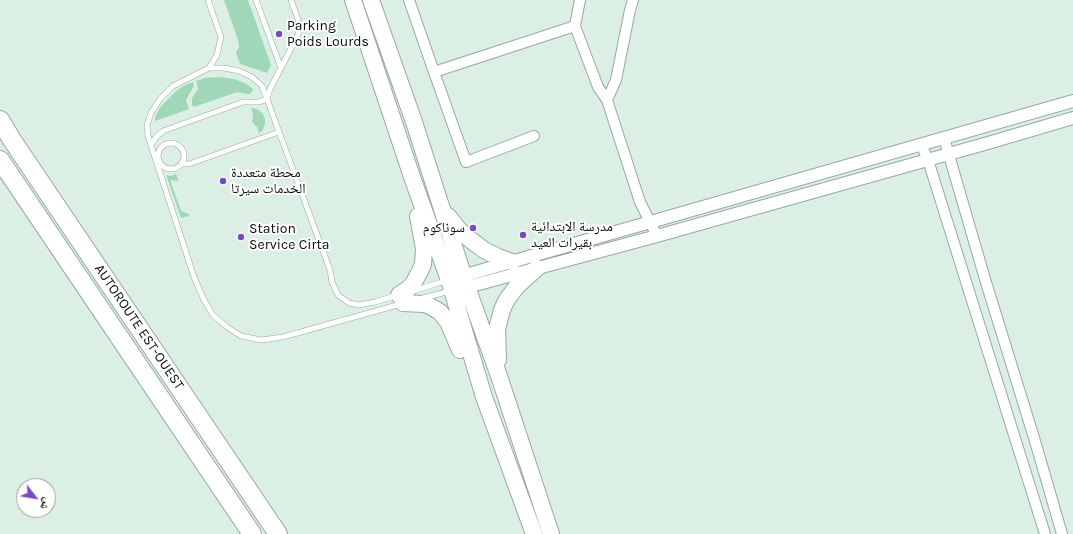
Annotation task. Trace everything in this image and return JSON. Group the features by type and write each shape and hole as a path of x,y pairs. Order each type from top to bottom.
{"highway":[{"path":"353,0 412,176 499,376 551,534"},
{"path":"371,0 442,207 484,397 534,534"},
{"name":"AUTOROUTE EST-OUEST","path":"0,120 278,534"},
{"name":"AUTOROUTE EST-OUEST","path":"0,160 252,534"},
{"path":"412,176 424,257 417,278 401,299 424,304 435,309 444,317 451,328 470,378 484,397"},
{"path":"442,207 460,231 472,241 484,250 512,262"},
{"path":"499,376 497,329 502,310 506,301 517,286 537,268"}],"street":[{"path":"409,0 466,162 534,136"},
{"path":"580,0 575,26 598,87 607,100 640,202 657,236"},
{"path":"607,100 616,80 633,0"},
{"path":"434,72 575,26"},
{"path":"458,283 512,262 650,221 1073,101"},
{"path":"458,283 537,268 657,236 1073,118"},
{"path":"944,138 1062,534"},
{"path":"921,144 928,160 1045,534"}],"lane":[{"path":"208,0 221,37 217,55 208,68"},
{"path":"256,0 281,68"},
{"path":"267,99 270,89 298,35 300,25 291,0"},
{"path":"458,283 401,299 283,337 261,340 241,336 213,315 204,300 194,276 148,136 147,125 151,112 160,99 173,86 208,68 224,68 239,71 252,77 262,86 338,295 349,303 359,305 401,299 458,283"},
{"path":"152,147 157,136 163,131 244,102 259,102 267,99"},
{"path":"182,164 184,152 179,146 171,143 164,146 159,152 159,161 162,165 165,168 174,169 182,164 189,164 279,132"},
{"path":"152,147 156,152 159,152"},
{"path":"160,171 162,165"}],"green space":[{"path":"224,0 248,0 271,65 267,73 240,64 236,53 239,47 238,40"},
{"path":"218,77 235,79 248,85 253,89 252,92 247,94 237,92 194,107 192,105 192,98 198,89 196,81 205,78"},
{"path":"193,82 194,86 186,101 189,109 155,121 155,117 161,106 183,86"},
{"path":"251,108 257,109 263,114 265,119 264,127 259,133 257,127 252,122 253,114"},
{"path":"176,174 179,181 170,180 181,211 189,214 189,216 181,218 166,175 171,176"}],"place":[{"name":"Parking Poids Lourds","path":"279,34"},
{"name":"محطة متعددة الخدمات سيرتا","path":"223,181"},
{"name":"سوناكوم","path":"473,228"},
{"name":"مدرسة الابتدائية بقيرات العيد","path":"523,235"},
{"name":"Station Service Cirta","path":"241,237"}]}
